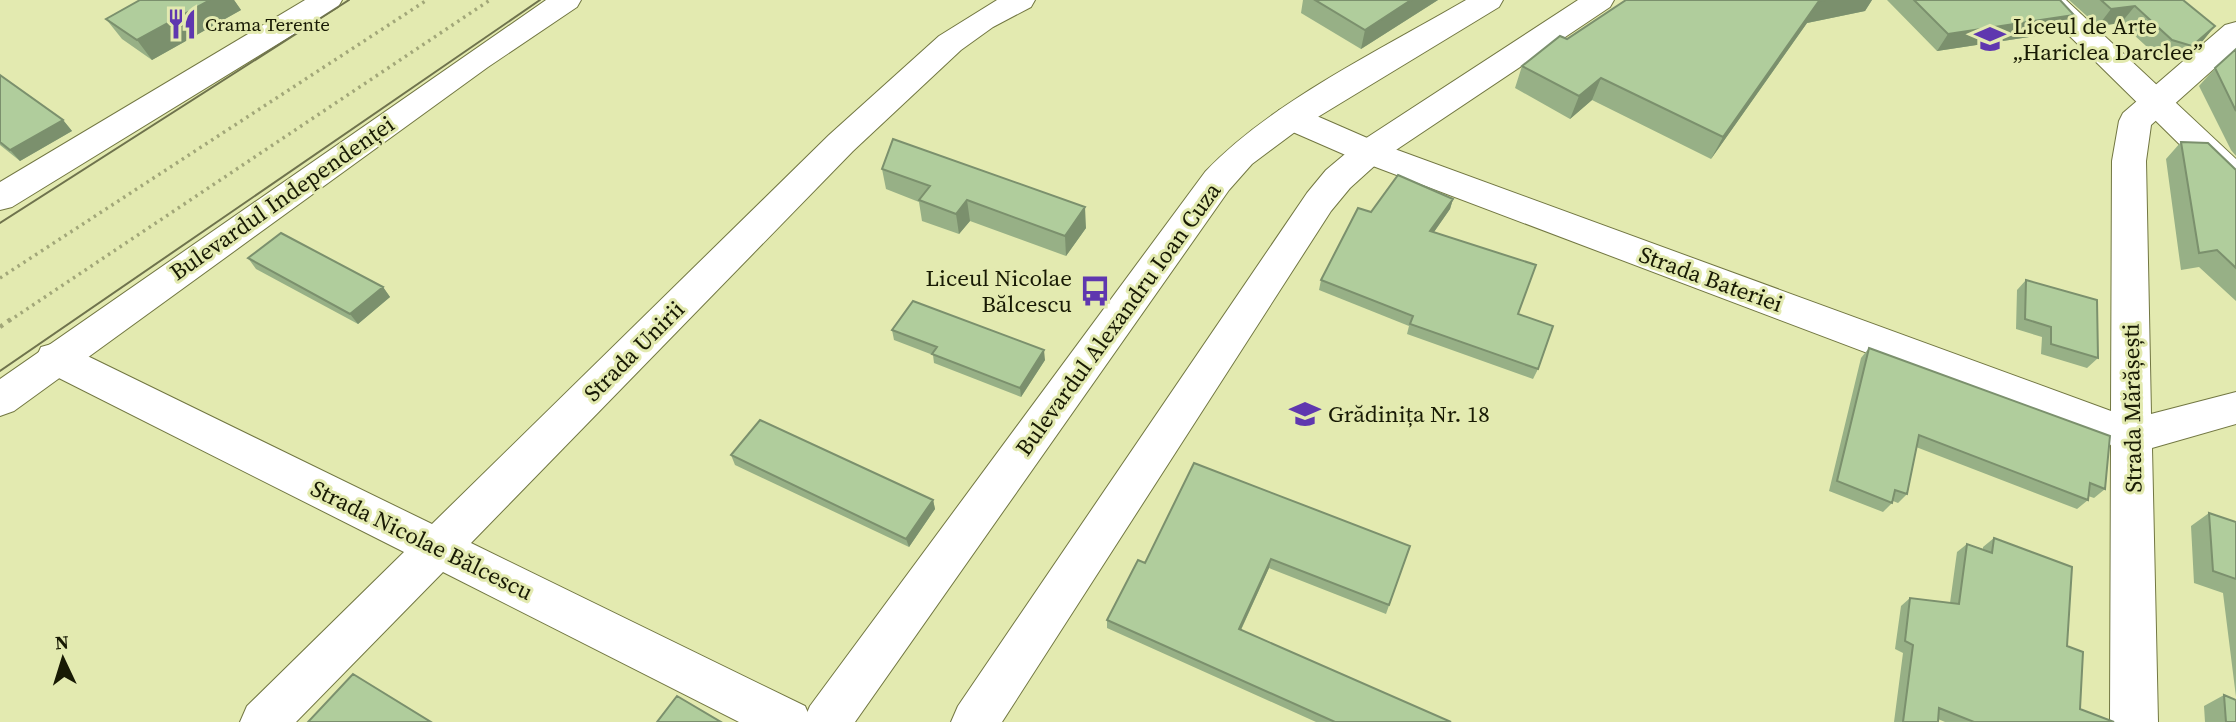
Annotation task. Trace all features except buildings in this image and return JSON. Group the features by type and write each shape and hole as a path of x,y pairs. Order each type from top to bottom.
{"street":[{"path":"0,198 327,0"},
{"name":"Bulevardul Independenței","path":"0,400 566,0"},
{"name":"Strada Unirii","path":"264,722 841,142 950,43 982,20 1020,0"},
{"name":"Bulevardul Alexandru Ioan Cuza","path":"827,722 1217,181 1240,156 1291,118 1488,0"},
{"path":"975,722 1319,202 1338,179 1369,152 1599,0"},
{"path":"2048,0 2236,178"},
{"name":"Strada Mărășești","path":"2134,722 2129,161 2135,121 2153,102 2236,32"},
{"name":"Strada Bateriei","path":"1291,118 1369,152 2133,436"},
{"name":"Strada Nicolae Bălcescu","path":"55,359 788,722"},
{"path":"2133,436 2236,408"}],"path":[{"path":"0,278 134,188 427,0"},
{"path":"0,327 490,0"}],"tram line":[{"path":"0,223 349,0"},
{"path":"0,371 540,0"}],"place":[{"name":"Crama Terente","path":"182,24"},
{"name":"Liceul de Arte „Hariclea Darclee”","path":"1990,39"},
{"name":"Liceul Nicolae Bălcescu","path":"1095,291"},
{"name":"Grădinița Nr. 18","path":"1305,414"}]}
